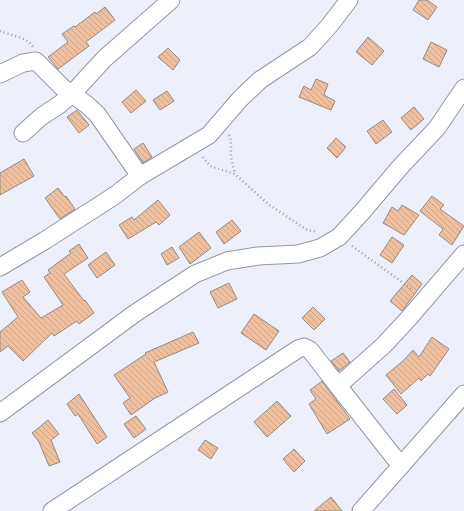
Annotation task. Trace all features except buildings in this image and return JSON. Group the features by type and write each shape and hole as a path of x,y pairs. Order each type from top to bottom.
{"street":[{"path":"23,133 42,116 72,94 104,59 171,0"},
{"path":"0,266 44,241 114,196 140,176 209,135 240,99 260,80 310,47 329,26 349,0"},
{"path":"0,74 23,63 36,61 63,88 97,114 140,176"},
{"path":"0,414 134,314 195,274 227,261 258,256 298,254 320,248 339,237 401,166 437,128 464,88"},
{"path":"338,386 384,345 464,254"},
{"path":"52,511 304,346 310,350 400,466"},
{"path":"361,511 464,394"}],"path":[{"path":"0,31 31,44 36,61"},
{"path":"223,120 231,140 231,157 235,174"},
{"path":"194,145 210,166 235,174 268,204 307,230 339,237 426,298"}]}
